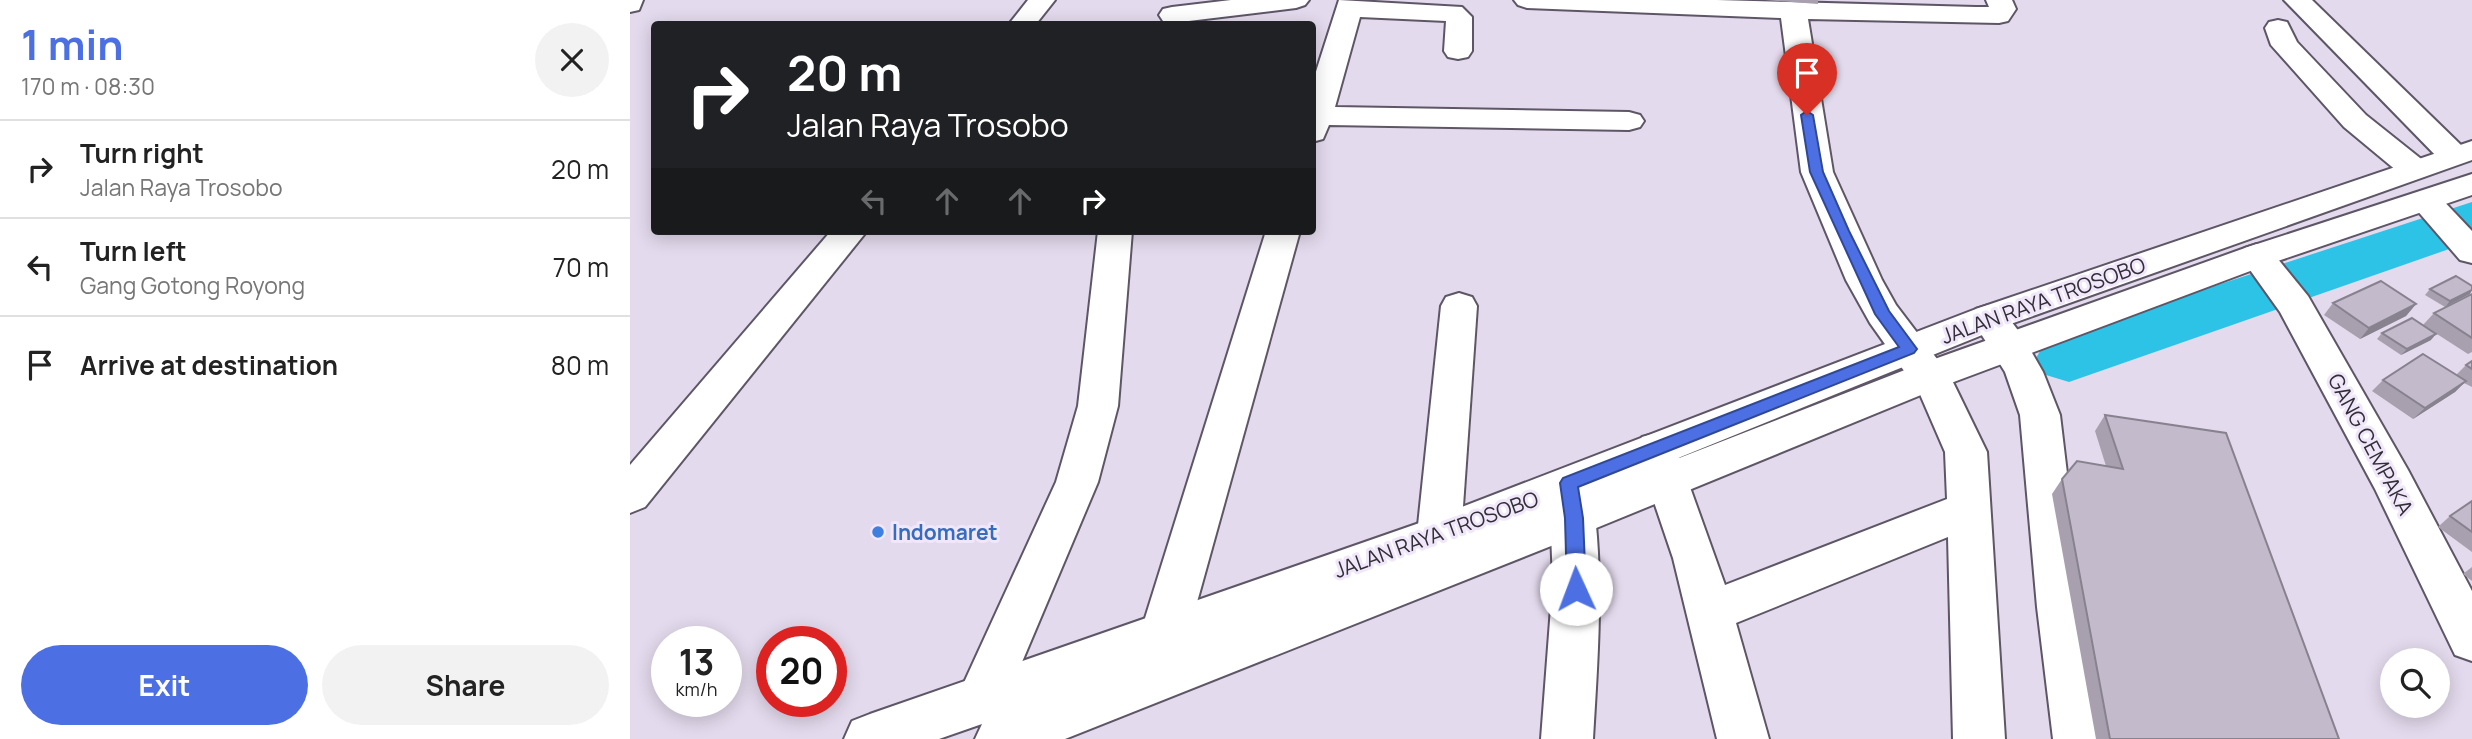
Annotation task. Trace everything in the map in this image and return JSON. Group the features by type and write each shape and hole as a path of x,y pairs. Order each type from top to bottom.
{"main road":[{"path":"1024,21 1042,0"},
{"path":"1172,15 1296,0"},
{"path":"1527,0 1793,11 1999,15 2003,9 1998,0"},
{"path":"2297,0 2466,163"},
{"path":"1316,122 1351,4 1453,13 1459,17 1461,24 1458,51"},
{"path":"1793,11 1800,41 1807,115 1817,172 1864,280 1883,314 1927,376 1966,452 1979,739"},
{"path":"2278,28 2285,45 2443,215"},
{"path":"1316,125 1629,121"},
{"name":"JALAN RAYA TROSOBO","path":"870,739 981,701 1165,631 1439,535 1572,501 1675,502 1927,376 2014,360 2443,215 2466,163"},
{"name":"JALAN RAYA TROSOBO","path":"2014,360 2262,261 2443,215"},
{"path":"630,495 847,235"},
{"path":"981,701 1077,482 1098,406 1115,235"},
{"path":"1165,631 1282,235"},
{"name":"GANG CEMPAKA","path":"2262,261 2293,301 2393,482 2472,639"},
{"path":"1439,535 1458,306"},
{"path":"2014,360 2039,415 2060,607 2079,739"},
{"path":"1567,739 1577,616 1572,501"},
{"name":"JALAN RAYA TROSOBO","path":"1002,739 1572,501"},
{"path":"1675,502 1709,612 1743,739"},
{"path":"1709,612 1969,509"}],"building":[{"path":"2456,276 2472,286 2472,290 2450,301 2430,289"},
{"path":"2381,281 2416,304 2369,328 2333,303"},
{"path":"2472,294 2472,338 2434,313"},
{"path":"2412,318 2436,334 2407,349 2382,333"},
{"path":"2423,354 2466,381 2425,408 2383,380"},
{"path":"2105,415 2226,433 2339,739 2110,739 2062,479 2077,461 2123,469"},
{"path":"2472,501 2472,532 2450,516"}],"waterway":[{"path":"2069,358 2472,221"}],"place":[{"name":"Indomaret","path":"878,532"}],"route":[{"path":"1576,589 1574,518 1569,483 1909,349 1883,314 1842,231 1817,172 1807,115"}]}
